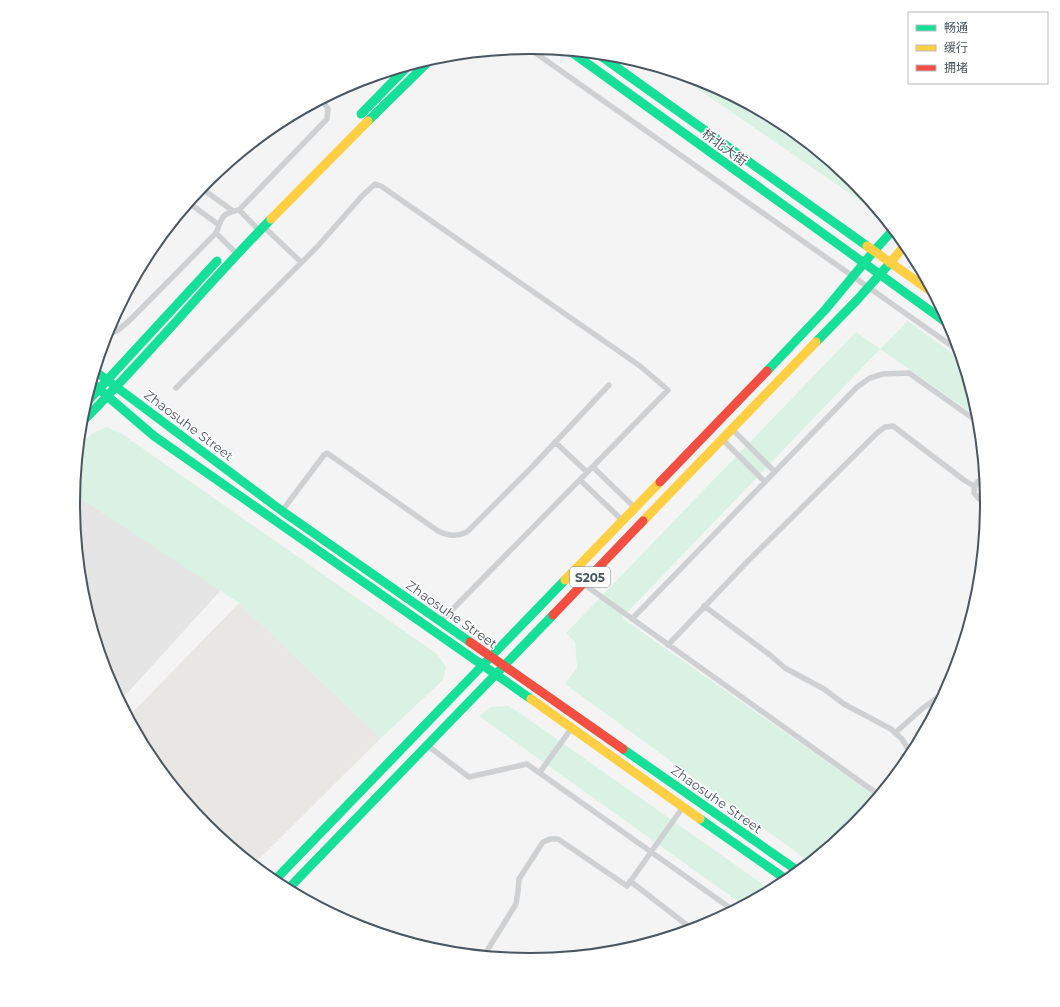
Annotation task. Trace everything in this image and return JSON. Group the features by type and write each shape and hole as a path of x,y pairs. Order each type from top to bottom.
{"main road":[{"name":"桥北大街","path":"578,57 938,317"},
{"name":"桥北大街","path":"608,61 922,285"},
{"path":"256,228 423,67"},
{"path":"352,122 401,73"},
{"path":"89,415 108,397 237,254 275,202"},
{"path":"874,251 890,234"},
{"path":"96,386 107,380 232,245"},
{"path":"890,263 901,250"},
{"name":"S205","path":"279,876 825,310 874,251"},
{"name":"S205","path":"292,885 723,440 890,263"},
{"name":"Zhaosuhe Street","path":"100,374 282,511 793,868"},
{"name":"Zhaosuhe Street","path":"96,386 154,436 781,876"}],"lane":[{"path":"537,54 951,346"},
{"path":"115,332 129,321 216,233 224,215 236,211 326,119 328,109 324,104"},
{"path":"176,388 301,262 375,184 382,186 628,358 668,390 440,622"},
{"path":"207,192 236,211 301,262"},
{"path":"193,206 219,225"},
{"path":"216,233 232,245 237,254"},
{"path":"632,619 857,387 870,378 883,374 909,373 971,417"},
{"path":"282,511 327,453 438,531 449,536 461,535 467,532 609,385"},
{"path":"668,644 751,557 876,433 885,427 893,426 974,486"},
{"path":"732,429 775,472"},
{"path":"723,440 765,482"},
{"path":"555,442 588,472"},
{"path":"593,467 635,508"},
{"path":"580,480 622,520"},
{"path":"979,480 974,486 974,493 980,499"},
{"path":"583,584 874,792"},
{"path":"704,606 770,655 785,668 824,689 844,704 878,722 895,733 902,739 907,747"},
{"path":"895,733 934,700"},
{"path":"540,772 571,728"},
{"path":"428,746 469,776 528,764 729,907"},
{"path":"487,951 516,904 519,879 543,842 550,839 558,839 627,886 683,807"},
{"path":"630,881 686,925"}],"shaded area":[{"path":"80,498 221,590 124,696 104,648 89,591 81,533"},
{"path":"239,603 381,738 257,861 212,821 192,800 156,753 133,712"}],"green space":[{"path":"690,84 729,100 780,130 804,147 826,166 864,203"},
{"path":"908,321 955,355 970,411 880,349"},
{"path":"856,332 880,349 622,618 873,794 848,821 805,859 565,684 577,668 575,642 566,633"},
{"path":"107,427 122,434 437,654 446,667 443,680 381,738 239,603 80,498 85,440 93,433"},
{"path":"509,706 766,886 739,902 479,716 490,707"}],"traffic: fast":[{"path":"578,57 938,317"},
{"path":"608,61 867,246"},
{"path":"368,121 423,67"},
{"path":"361,114 401,73"},
{"path":"89,414 271,219"},
{"path":"874,251 890,234"},
{"path":"767,371 825,310 874,251"},
{"path":"94,394 217,261"},
{"path":"816,342 857,300 890,263"},
{"path":"100,374 282,511 470,642"},
{"path":"96,387 154,436 531,699"},
{"path":"279,876 565,580"},
{"path":"292,885 553,615"},
{"path":"623,749 793,868"},
{"path":"700,819 781,876"}],"traffic: slow":[{"path":"271,219 368,121"},
{"path":"867,246 922,285"},
{"path":"890,263 901,250"},
{"path":"643,521 816,342"},
{"path":"565,580 660,482"},
{"path":"531,699 700,819"}],"traffic: jam":[{"path":"660,482 767,371"},
{"path":"553,615 643,521"},
{"path":"470,642 623,749"}]}
